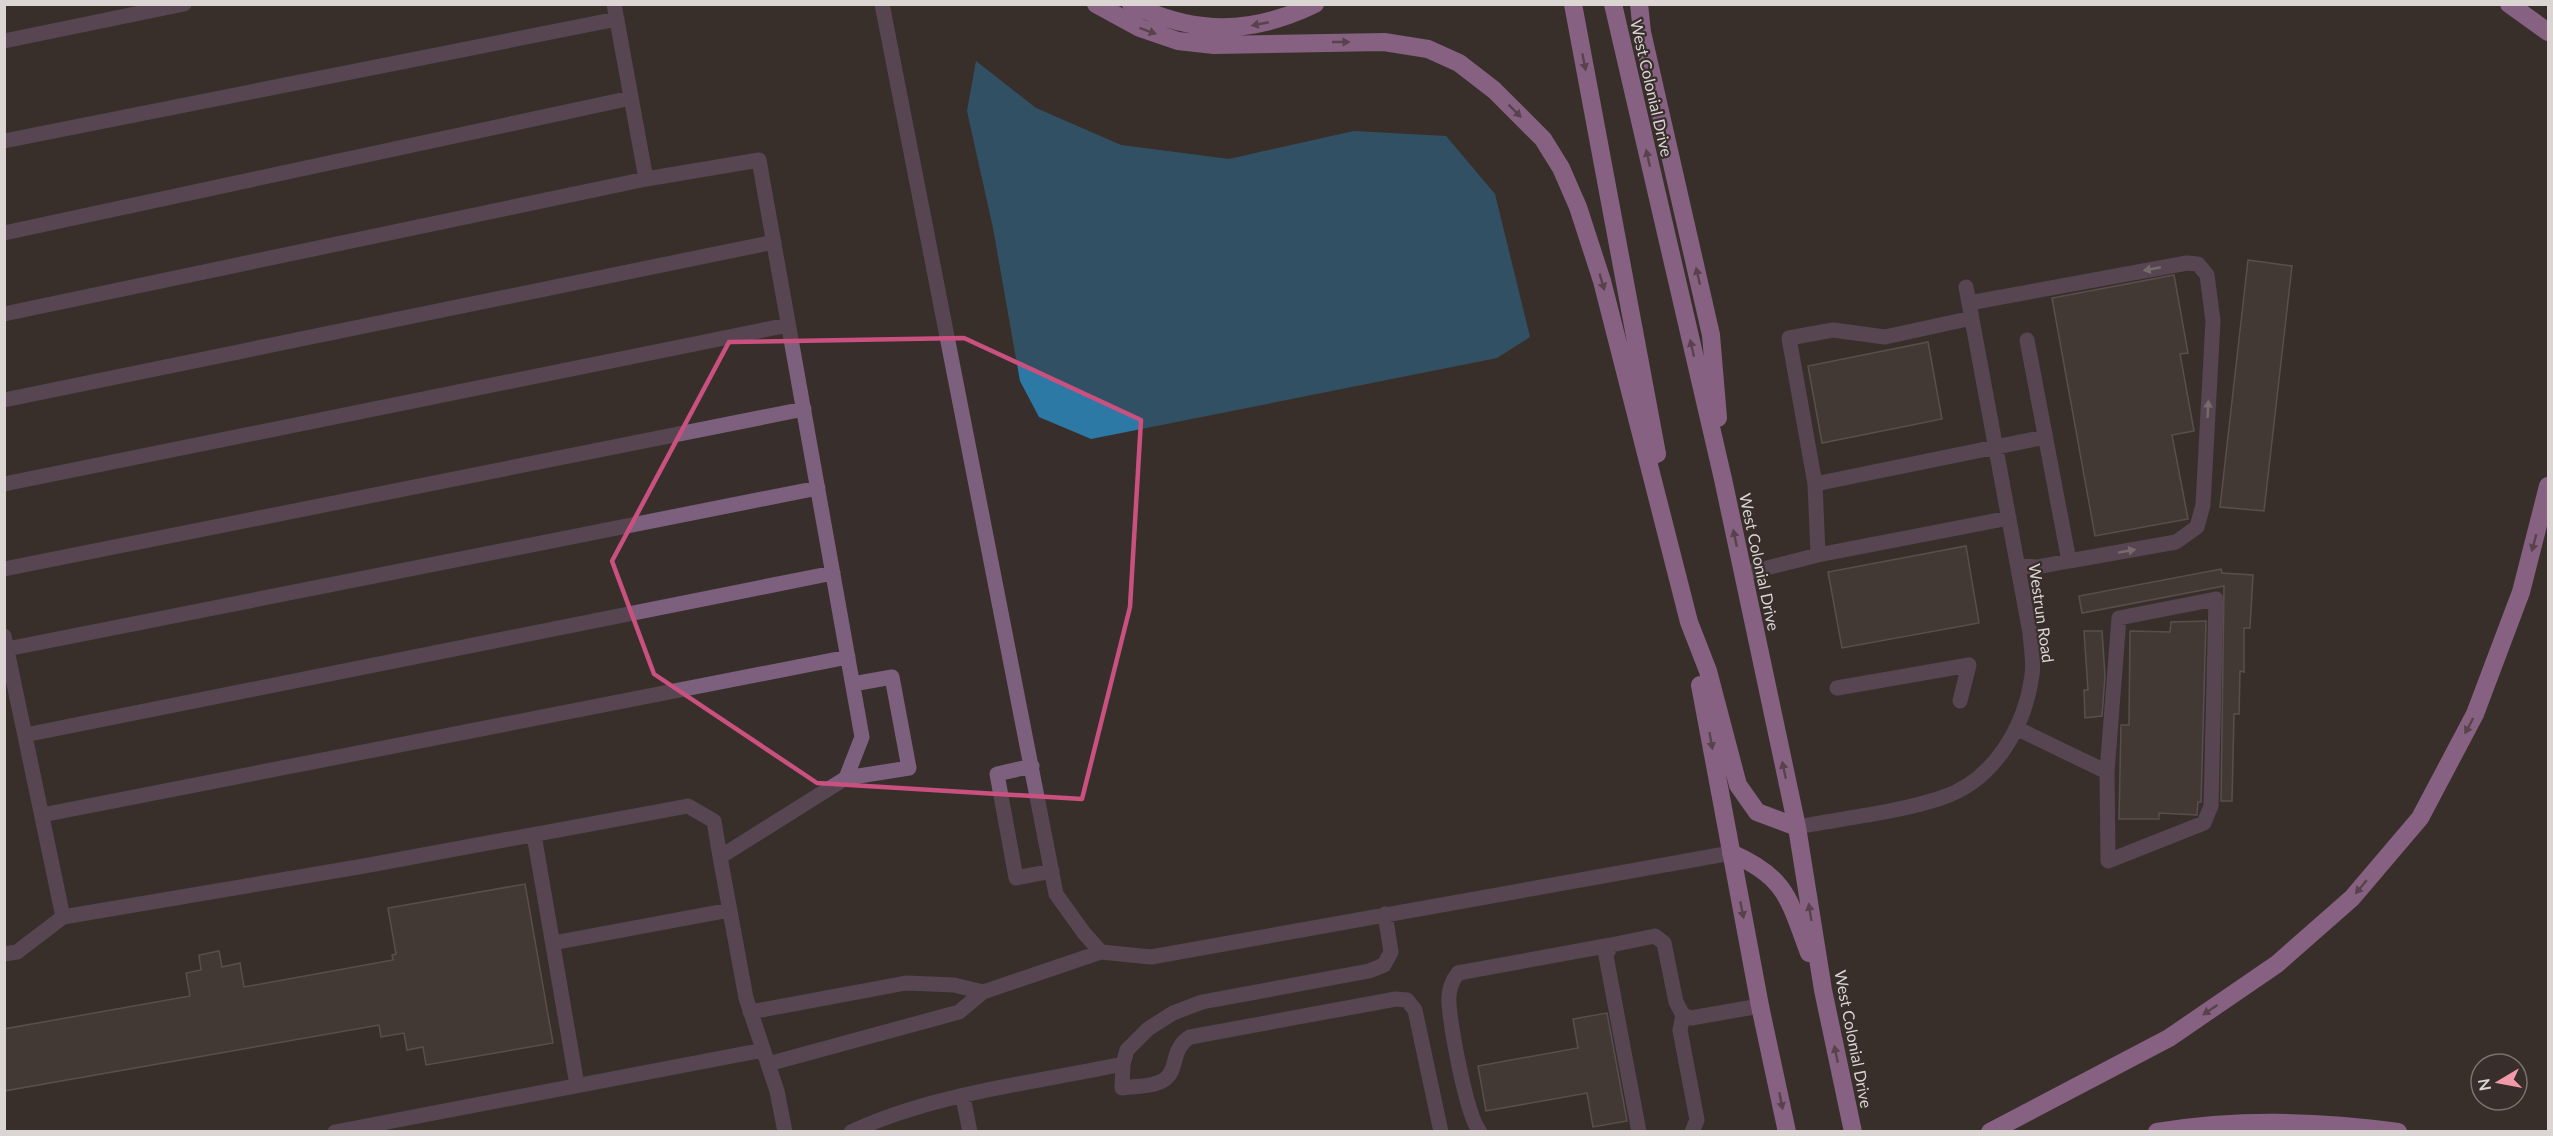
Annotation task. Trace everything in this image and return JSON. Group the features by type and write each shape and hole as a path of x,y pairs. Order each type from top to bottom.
{"highway":[{"path":"1096,4 1140,28 1178,41 1214,45 1384,42 1428,49 1459,63 1494,90 1544,139 1562,168 1578,207 1602,280 1689,622 1708,671 1738,785 1757,812 1797,827"},
{"path":"1131,4 1182,24 1212,28 1244,27 1276,21 1315,4"},
{"path":"1573,4 1760,1006 1787,1131"},
{"name":"West Colonial Drive","path":"1613,4 1723,479 1797,827 1823,990 1853,1131"},
{"path":"1639,4 1642,32 1712,335 1723,479"},
{"path":"2509,4 2546,30"},
{"path":"1990,1131 2169,1038 2277,964 2352,898 2420,818 2475,714 2521,592 2548,486"},
{"path":"1731,853 1765,871 1786,894 1823,990"},
{"path":"2157,1131 2195,1125 2296,1124 2398,1131"}],"street":[{"path":"4,41 184,4"},
{"path":"882,4 1056,894 1101,952"},
{"path":"4,141 616,12 646,179"},
{"path":"4,233 631,98"},
{"path":"4,314 646,179 759,160 862,736 846,777"},
{"path":"4,400 774,242"},
{"path":"1818,555 1815,484 1789,338 1833,330 1885,337 1970,310 2187,263 2198,264 2207,275 2213,321 2203,505 2197,527 2176,542 2037,567 2018,565"},
{"name":"Westrun Road","path":"1797,827 1907,807 1944,797 1973,781 2008,747 2025,708 2032,673 2030,633 1966,287"},
{"path":"4,484 789,325"},
{"path":"2027,340 2069,561"},
{"path":"4,569 804,409"},
{"path":"1815,484 2045,437"},
{"path":"63,917 6,643 818,488"},
{"path":"1743,574 1818,555 2009,518"},
{"path":"25,735 833,573"},
{"path":"2216,599 2211,806 2204,823 2108,861 2107,772 2119,618 2216,599"},
{"path":"42,815 848,657"},
{"path":"1837,688 1969,665 1960,701"},
{"path":"720,857 846,777 909,768 892,677 853,684"},
{"path":"2016,728 2107,772"},
{"path":"1032,766 997,774 1016,878 1052,871"},
{"path":"4,954 17,952 63,917 688,806 714,821 750,1012 766,1057 785,1131"},
{"path":"534,835 577,1085"},
{"path":"335,1131 577,1085 766,1057 959,1012 983,992 1101,952 1150,957 1731,853"},
{"path":"553,943 730,910"},
{"path":"1386,914 1391,952 1384,965 1369,971 1187,1007 1148,1029 1127,1050 1123,1065 1122,1088 1157,1083 1167,1079 1172,1070 1177,1047 1190,1037 1396,999 1407,1000 1415,1010 1441,1131"},
{"path":"1480,1131 1470,1113 1448,1003 1453,980 1458,973 1655,936 1664,943 1676,1002 1683,1015 1680,1030 1696,1120 1692,1131"},
{"path":"1611,945 1606,956 1639,1131"},
{"path":"750,1012 906,983 954,985 983,992"},
{"path":"1683,1015 1691,1018 1760,1006"},
{"path":"851,1131 883,1124 963,1097 1123,1065"},
{"path":"963,1097 970,1131"}],"highlighted area":[{"path":"964,338 1141,420 1130,607 1082,799 817,783 654,674 612,561 729,342"}],"water":[{"path":"976,61 1036,108 1121,145 1229,159 1354,131 1446,136 1495,194 1530,337 1497,358 1091,439 1039,417 1020,381 993,228 967,111"}],"building":[{"path":"2248,260 2292,266 2264,511 2220,507"},
{"path":"2174,275 2188,353 2180,354 2194,431 2172,435 2188,519 2095,536 2052,298"},
{"path":"1928,342 1942,419 1822,443 1808,366"},
{"path":"1966,546 1979,623 1842,648 1828,572"},
{"path":"2221,569 2222,573 2253,575 2250,628 2244,628 2244,672 2240,671 2239,714 2234,714 2232,801 2221,801 2224,586 2082,613 2079,596"},
{"path":"2206,621 2201,802 2198,802 2197,815 2159,813 2159,819 2119,819 2121,725 2129,725 2130,631 2170,632 2171,622"},
{"path":"2084,631 2102,631 2105,676 2102,716 2085,718 2084,690 2088,690"},
{"path":"525,884 553,1043 426,1065 423,1047 407,1050 404,1033 381,1037 379,1025 4,1091 4,1029 190,996 186,973 201,970 199,955 219,951 222,967 240,963 244,987 393,960 392,955 396,954 388,908"},
{"path":"1607,1013 1627,1121 1593,1127 1587,1093 1486,1111 1478,1066 1578,1048 1573,1019"}]}
